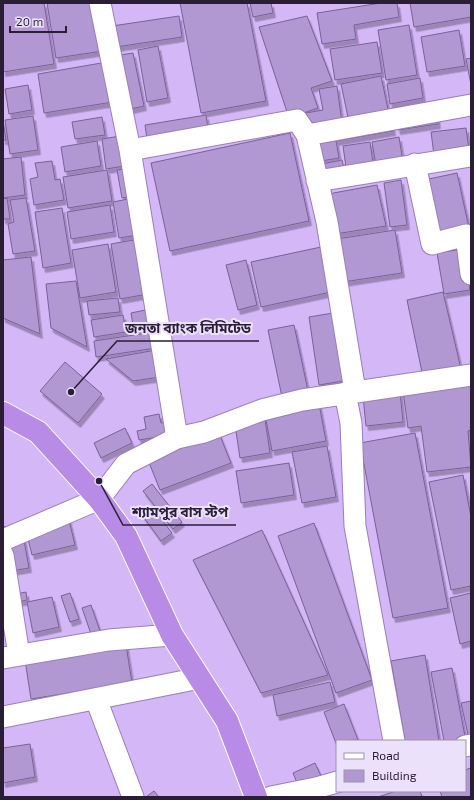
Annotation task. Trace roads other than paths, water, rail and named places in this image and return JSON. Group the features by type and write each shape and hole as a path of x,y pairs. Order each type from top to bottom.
{"highway":[{"path":"3,413 38,432 99,499 126,536 172,634 227,721 256,797"}],"street":[{"path":"100,3 130,150 177,438"},
{"path":"307,135 471,105"},
{"path":"130,150 297,120 307,135 334,258 350,392 355,526 394,740"},
{"path":"317,181 471,156"},
{"path":"415,164 432,244 466,235 471,274"},
{"path":"3,540 99,499 126,464 177,438 204,432 276,407 302,400 471,375"},
{"path":"3,555 11,657 109,640 172,634"},
{"path":"3,717 200,678"},
{"path":"96,699 133,797"},
{"path":"271,797 336,782"}],"place":[{"name":"জনতা ব্যাংক লিমিটেড","path":"71,392"},
{"name":"শ্যামপুর বাস স্টপ","path":"99,481"}]}
